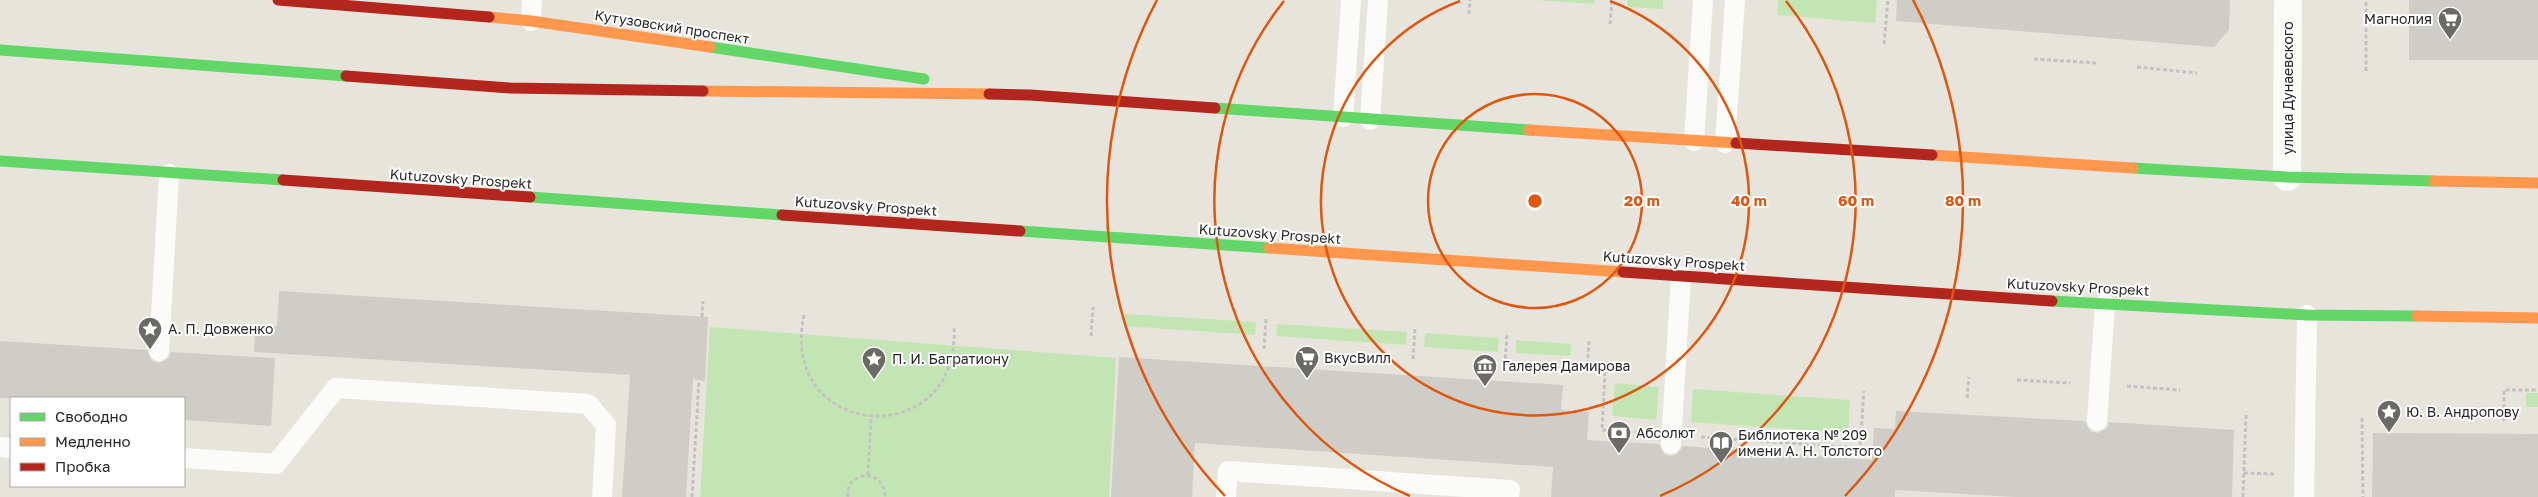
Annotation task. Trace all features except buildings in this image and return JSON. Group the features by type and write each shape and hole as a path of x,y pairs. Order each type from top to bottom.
{"main road":[{"name":"Кутузовский проспект","path":"278,0 487,9 531,21 1030,95"},
{"path":"0,50 510,88 1030,95 1370,120 2287,177 2538,183"},
{"name":"Kutuzovsky Prospekt","path":"0,161 169,174 2105,304 2307,315 2538,318"}],"street":[{"name":"улица Дунаевского","path":"2287,177 2288,0"}],"lane":[{"path":"531,21 532,0"},
{"path":"1343,117 1351,0"},
{"path":"1370,120 1378,0"},
{"path":"1694,141 1704,0"},
{"path":"1725,143 1735,0"},
{"path":"159,351 169,174"},
{"path":"1671,444 1681,276"},
{"path":"2097,421 2105,304"},
{"path":"2304,497 2307,315"},
{"path":"185,458 276,464 336,388 588,404 606,425 602,497"},
{"path":"1226,497 1228,471 1510,490 1509,497"}],"path":[{"path":"1469,14 1470,0"},
{"path":"1610,24 1612,0"},
{"path":"1884,44 1888,0"},
{"path":"2366,0 2366,71"},
{"path":"2034,59 2096,63"},
{"path":"2137,67 2197,72"},
{"path":"702,317 703,302"},
{"path":"1091,336 1093,307"},
{"path":"804,315 800,334 801,354 811,379 818,390 834,404 852,413 871,417 902,413 928,399 942,384 951,365 955,346 954,326"},
{"path":"1264,348 1266,318"},
{"path":"1413,359 1415,328"},
{"path":"1505,365 1507,334"},
{"path":"1587,371 1589,340"},
{"path":"1605,372 1602,430 1648,433"},
{"path":"1968,398 1969,377"},
{"path":"692,497 699,380"},
{"path":"2017,380 2072,383"},
{"path":"2119,386 2180,390"},
{"path":"2504,422 2504,390 2538,390"},
{"path":"1696,436 1860,448 1864,391"},
{"path":"2243,497 2246,415"},
{"path":"868,475 871,417"},
{"path":"2362,418 2363,497"},
{"path":"848,497 850,484 858,477 868,475 878,478 884,486 886,497"}],"green space":[{"path":"1536,0 1595,0 1594,4"},
{"path":"1628,0 1663,0 1663,9 1627,7"},
{"path":"1778,0 1877,0 1875,23 1777,15"},
{"path":"1125,314 1256,322 1255,335 1124,326"},
{"path":"1277,324 1407,332 1406,345 1276,336"},
{"path":"710,327 1116,358 1109,497 700,497"},
{"path":"1425,333 1499,338 1498,352 1424,347"},
{"path":"1516,340 1571,344 1570,356 1516,353"},
{"path":"1615,383 1659,387 1656,420 1612,416"},
{"path":"1693,389 1850,400 1848,433 1691,422"},
{"path":"2526,393 2538,393 2538,407 2526,407"}],"traffic: fast":[{"path":"710,47 924,79"},
{"path":"0,50 346,76"},
{"path":"1215,108 1529,130"},
{"path":"0,161 283,180"},
{"path":"2133,168 2287,177 2434,181"},
{"path":"530,197 782,215"},
{"path":"1020,231 1269,248"},
{"path":"2052,301 2307,315 2417,316"}],"traffic: slow":[{"path":"489,17 531,21 710,47"},
{"path":"703,91 989,94"},
{"path":"1529,130 1736,143"},
{"path":"1932,155 2133,168"},
{"path":"2434,181 2538,183"},
{"path":"1269,248 1623,272"},
{"path":"2417,316 2538,318"}],"traffic: jam":[{"path":"278,0 489,17"},
{"path":"346,76 510,88 703,91"},
{"path":"989,94 1030,95 1215,108"},
{"path":"1736,143 1932,155"},
{"path":"283,180 530,197"},
{"path":"782,215 1020,231"},
{"path":"1623,272 2052,301"}],"place":[{"name":"Магнолия","path":"2450,40"},
{"name":"А. П. Довженко","path":"150,350"},
{"name":"ВкусВилл","path":"1307,379"},
{"name":"П. И. Багратиону","path":"874,380"},
{"name":"Галерея Дамирова","path":"1485,387"},
{"name":"Ю. В. Андропову","path":"2389,433"},
{"name":"Абсолют","path":"1619,454"},
{"name":"Библиотека № 209 имени А. Н. Толстого","path":"1721,464"}]}
